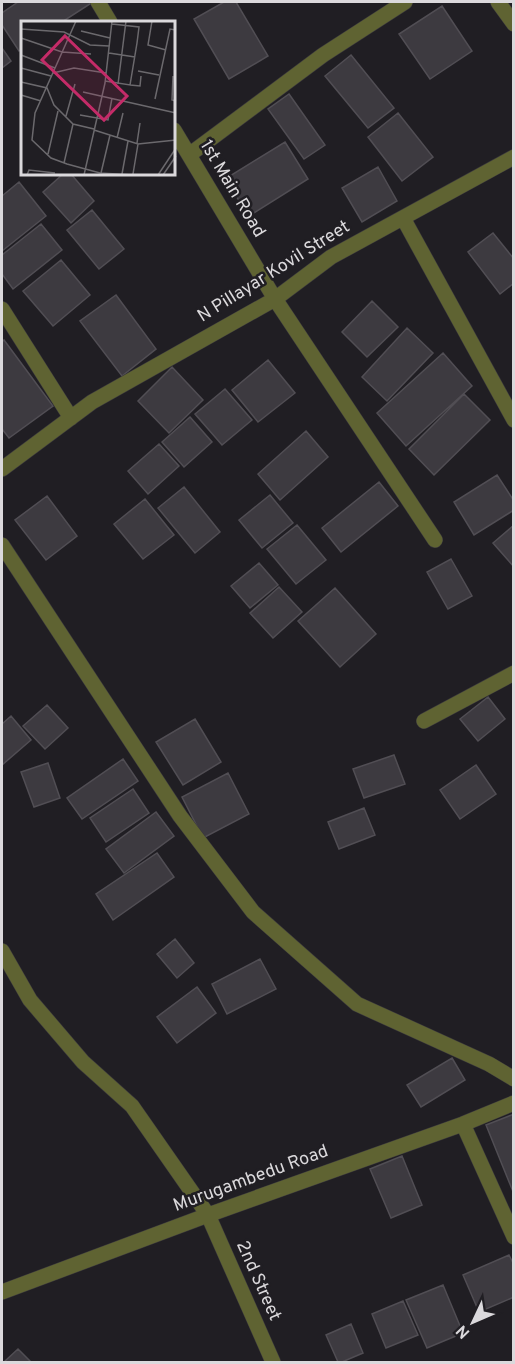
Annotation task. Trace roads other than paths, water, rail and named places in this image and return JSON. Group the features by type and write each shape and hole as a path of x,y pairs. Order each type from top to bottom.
{"street":[{"path":"98,2 109,21"},
{"path":"189,155 323,55 405,2"},
{"path":"498,2 513,24"},
{"name":"1st Main Road","path":"176,133 275,299 435,540"},
{"name":"N Pillayar Kovil Street","path":"2,469 92,402 275,299 331,257 513,157"},
{"path":"403,218 513,420"},
{"path":"2,309 70,418"},
{"path":"2,545 180,816 253,912 357,1004 489,1064 513,1079"},
{"path":"424,721 513,673"},
{"name":"2nd Street","path":"2,951 30,1000 83,1062 132,1106 208,1215 273,1362"},
{"name":"Murugambedu Road","path":"2,1292 208,1215 463,1124 513,1103"},
{"path":"463,1124 513,1237"}]}
